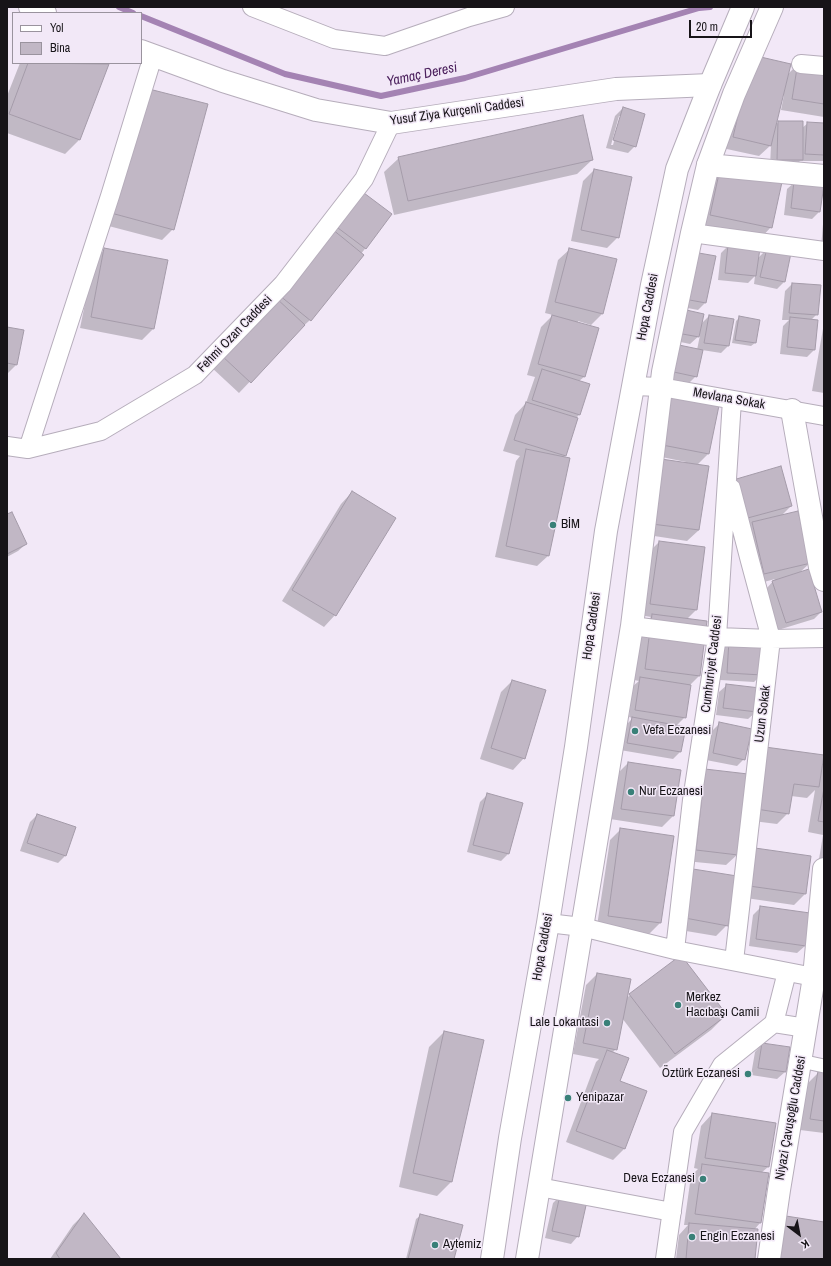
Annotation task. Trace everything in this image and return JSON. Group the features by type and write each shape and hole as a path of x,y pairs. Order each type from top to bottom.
{"main road":[{"path":"30,7 42,12"},
{"name":"Hopa Caddesi","path":"492,1259 510,1138 548,923 576,747 606,531 652,285 677,169 710,85 744,7"},
{"name":"Hopa Caddesi","path":"527,1259 632,626 663,372 708,165 734,94 772,7"},
{"name":"Yusuf Ziya Kurçenli Caddesi","path":"147,54 223,81 316,110 391,124 616,89 710,85"},
{"path":"708,165 824,176"},
{"path":"792,410 823,571"},
{"name":"Niyazi Çavuşoğlu Caddesi","path":"769,1259 800,1061 806,1028 819,978 824,869"}],"street":[{"path":"252,7 334,39 385,46 469,17 505,7"},
{"path":"28,449 110,196 147,54"},
{"path":"801,64 824,66"},
{"name":"Fehmi Ozan Caddesi","path":"7,446 28,449 101,431 195,375 283,284 364,179 391,124"},
{"path":"692,234 824,251"},
{"name":"Mevlana Sokak","path":"633,386 661,387 824,416"},
{"name":"Cumhuriyet Caddesi","path":"675,950 692,800 717,637 732,400"},
{"name":"Uzun Sokak","path":"727,471 771,639 734,962"},
{"path":"632,626 717,637 771,639 824,638"},
{"path":"548,923 582,927 675,950 819,978"},
{"path":"665,1259 684,1132 722,1065 774,1023 786,972"},
{"path":"774,1023 806,1028"},
{"path":"800,1061 824,1066"},
{"path":"539,1187 672,1212"}],"building":[{"path":"752,55 791,64 771,146 733,137"},
{"path":"798,62 824,67 824,104 792,99"},
{"path":"28,64 109,64 80,140 9,114"},
{"path":"145,88 208,104 174,230 111,213"},
{"path":"623,107 645,114 636,147 613,140"},
{"path":"583,115 593,160 408,201 398,157"},
{"path":"778,121 803,121 803,160 777,160"},
{"path":"807,122 824,123 824,155 805,154"},
{"path":"594,169 632,177 619,238 581,230"},
{"path":"720,169 782,182 772,228 710,215"},
{"path":"794,181 824,185 820,212 791,208"},
{"path":"360,190 392,214 366,249 334,225"},
{"path":"332,229 364,255 311,321 279,295"},
{"path":"728,245 760,248 756,276 725,273"},
{"path":"104,248 168,260 154,329 91,317"},
{"path":"569,248 617,259 603,314 555,302"},
{"path":"767,248 791,253 785,282 760,277"},
{"path":"693,252 716,256 706,303 684,299"},
{"path":"792,283 821,285 818,315 789,313"},
{"path":"275,297 305,325 251,383 221,355"},
{"path":"682,309 704,314 699,337 677,333"},
{"path":"552,315 599,328 585,377 538,364"},
{"path":"709,315 734,319 729,346 704,343"},
{"path":"739,316 760,320 756,343 735,340"},
{"path":"790,317 818,320 815,350 787,347"},
{"path":"7,327 24,330 17,365 7,363"},
{"path":"674,344 703,350 697,377 669,371"},
{"path":"542,369 590,384 580,415 532,400"},
{"path":"670,381 722,391 709,454 657,444"},
{"path":"526,402 578,418 566,456 514,440"},
{"path":"526,449 570,458 549,556 506,546"},
{"path":"661,459 709,466 699,530 652,524"},
{"path":"781,466 792,506 744,519 733,480"},
{"path":"352,491 396,518 336,616 292,590"},
{"path":"798,511 811,563 764,574 752,522"},
{"path":"12,512 27,544 7,554 7,514"},
{"path":"659,541 705,547 697,610 650,604"},
{"path":"809,569 822,612 786,623 772,581"},
{"path":"652,614 707,621 700,676 645,669"},
{"path":"729,640 764,642 762,675 727,673"},
{"path":"640,677 691,685 686,718 635,710"},
{"path":"512,680 546,690 525,759 491,748"},
{"path":"726,684 760,688 757,712 723,708"},
{"path":"632,717 686,727 681,752 627,743"},
{"path":"719,722 752,729 745,760 713,753"},
{"path":"765,747 824,755 819,787 794,784 789,814 756,809"},
{"path":"628,762 681,770 674,816 621,809"},
{"path":"705,769 748,774 738,855 696,850"},
{"path":"824,788 824,822 818,821"},
{"path":"487,793 523,803 509,854 473,845"},
{"path":"37,814 76,827 66,856 27,843"},
{"path":"620,828 674,836 661,923 608,916"},
{"path":"755,848 811,856 806,894 749,886"},
{"path":"693,869 737,876 728,926 685,918"},
{"path":"760,906 810,913 806,946 756,939"},
{"name":"Merkez Hacıbaşı Camii","path":"681,955 727,1015 675,1054 629,994"},
{"path":"597,973 631,979 617,1050 583,1043"},
{"path":"444,1031 484,1040 452,1182 413,1173"},
{"path":"762,1043 790,1047 786,1072 758,1068"},
{"path":"607,1050 629,1058 620,1081 647,1091 625,1149 576,1131"},
{"path":"818,1071 824,1072 824,1121 810,1119"},
{"path":"712,1113 776,1123 769,1167 705,1158"},
{"path":"702,1164 769,1173 761,1223 695,1214"},
{"path":"560,1195 587,1201 579,1237 552,1231"},
{"path":"84,1213 121,1259 60,1259 56,1253"},
{"path":"420,1214 463,1225 454,1259 408,1259"},
{"path":"786,1216 824,1222 824,1259 778,1259"},
{"path":"689,1223 758,1229 755,1259 686,1259"}],"waterway":[{"name":"Yamaç Deresi","path":"119,7 131,12"},
{"name":"Yamaç Deresi","path":"142,16 285,74 381,96 465,78 699,8 710,7"}],"place":[{"name":"BİM","path":"553,525"},
{"name":"Vefa Eczanesi","path":"635,731"},
{"name":"Nur Eczanesi","path":"631,792"},
{"name":"Merkez Hacıbaşı Camii","path":"678,1005"},
{"name":"Lale Lokantasi","path":"607,1023"},
{"name":"Öztürk Eczanesi","path":"748,1074"},
{"name":"Yenipazar","path":"568,1098"},
{"name":"Deva Eczanesi","path":"703,1179"},
{"name":"Engin Eczanesi","path":"692,1237"},
{"name":"Aytemiz","path":"435,1245"}]}
